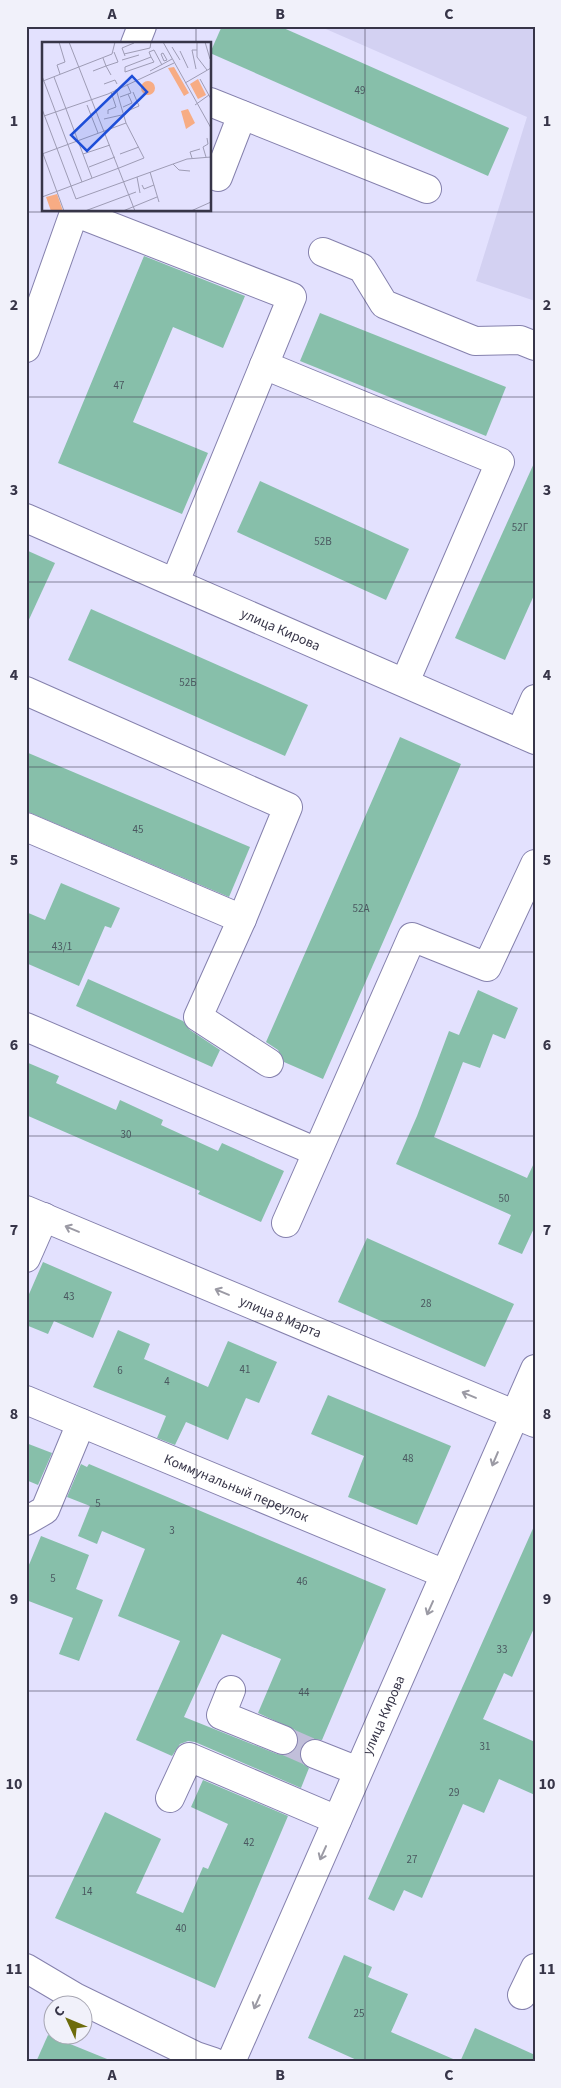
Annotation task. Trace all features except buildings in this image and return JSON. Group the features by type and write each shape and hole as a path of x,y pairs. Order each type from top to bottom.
{"main road":[{"path":"136,42 142,26"},
{"path":"211,102 427,189"},
{"path":"218,177 242,115"},
{"path":"26,348 75,211 292,297 175,582"},
{"path":"323,252 362,268 384,304 475,341 520,340 535,346"},
{"path":"264,365 500,462 405,682"},
{"name":"улица Кирова","path":"26,518 528,737"},
{"path":"26,691 288,807 242,919 198,1018 269,1063"},
{"path":"528,737 535,699"},
{"path":"26,827 242,919"},
{"path":"286,1223 412,937 488,967 535,864"},
{"path":"26,1027 317,1152"},
{"path":"26,1258 35,1214"},
{"name":"улица 8 Марта","path":"35,1214 524,1418"},
{"name":"улица Кирова","path":"231,2062 445,1574 524,1418 535,1368"},
{"name":"Коммунальный переулок","path":"26,1400 445,1574"},
{"path":"26,1522 45,1510 81,1423"},
{"path":"231,1690 221,1715 282,1740"},
{"path":"316,1754 358,1771"},
{"path":"170,1798 189,1757 337,1820"},
{"path":"26,1968 75,1997 196,2056 214,2062"},
{"path":"522,1995 535,1968"}],"shaded area":[{"path":"319,26 535,26 535,301 476,281 527,117"}],"tunnel":[{"path":"283,1740 315,1754"}]}
